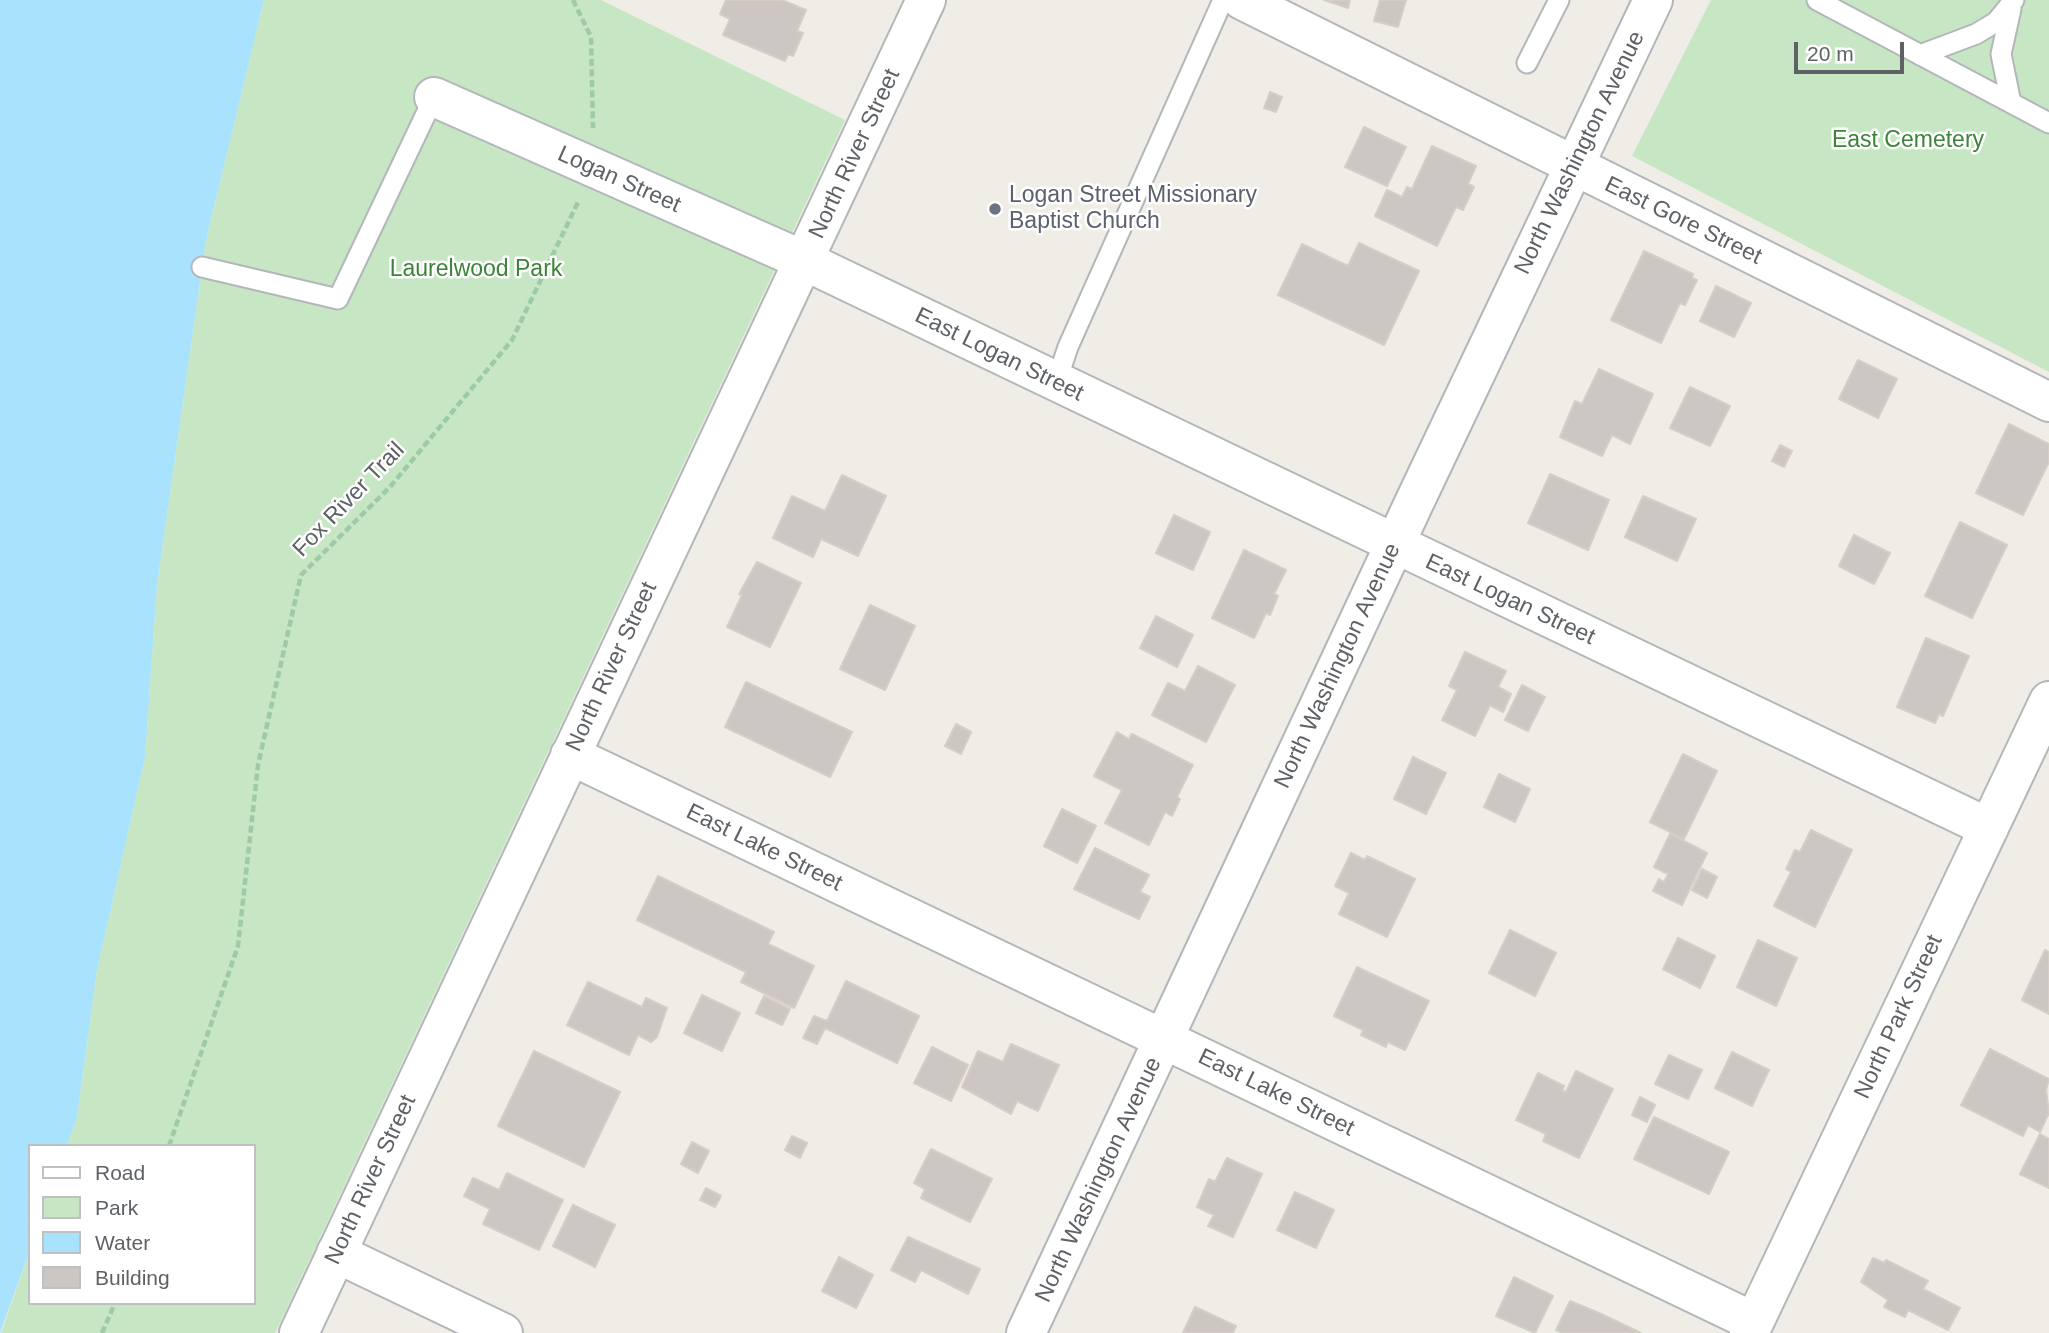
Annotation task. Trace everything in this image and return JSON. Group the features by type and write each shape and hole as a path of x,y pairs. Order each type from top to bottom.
{"street":[{"name":"North River Street","path":"299,1333 926,0"},
{"name":"East Gore Street","path":"1242,0 2049,402"},
{"name":"North Washington Avenue","path":"1026,1333 1394,545 1653,0"},
{"name":"Logan Street","path":"433,97 805,261"},
{"name":"East Logan Street","path":"805,261 1989,828"},
{"name":"North Park Street","path":"1752,1328 2049,701"},
{"name":"East Lake Street","path":"570,755 1164,1040 1752,1328"},
{"path":"336,1253 503,1333"}],"lane":[{"path":"1056,383 1068,347 1223,0"},
{"path":"1527,63 1559,0"},
{"path":"1816,0 2049,123"},
{"path":"1920,55 1976,34 1996,22 2014,1"},
{"path":"2011,103 2001,54 2014,1"},
{"path":"202,267 338,299 433,97"}],"path":[{"name":"Fox River Trail","path":"170,1144 239,946 258,765 301,575 390,487 512,340 594,169 590,37 573,0"},
{"path":"102,1333 114,1305"}],"green space":[{"name":"Laurelwood Park","path":"264,0 601,0 845,120 275,1333 1,1333 28,1256 28,1305 256,1305 256,1144 68,1144 77,1117 97,970 145,757 157,585 206,240"},
{"name":"East Cemetery","path":"1711,0 2049,0 2049,372 1632,156"}],"water":[{"path":"0,0 264,0 206,240 157,585 145,757 97,970 77,1117 68,1144 28,1144 28,1256 0,1333"}],"building":[{"path":"726,0 782,0 806,10 797,31 803,33 793,56 788,54 785,61 723,35 730,19 720,14"},
{"path":"1324,0 1350,0 1348,8"},
{"path":"1380,0 1406,0 1398,27 1374,21"},
{"path":"1270,92 1282,97 1276,112 1264,108"},
{"path":"1364,127 1406,147 1387,186 1345,167"},
{"path":"1432,146 1476,166 1468,184 1474,187 1463,210 1456,207 1437,246 1375,216 1387,190 1402,197 1407,187 1412,189"},
{"path":"1359,243 1419,271 1384,345 1278,295 1302,244 1348,266"},
{"path":"1644,251 1693,274 1692,278 1697,280 1685,305 1680,303 1661,343 1611,320"},
{"path":"1716,286 1751,303 1734,337 1700,321"},
{"path":"1858,360 1897,379 1878,418 1839,399"},
{"path":"1599,369 1653,394 1630,444 1612,435 1602,456 1560,437 1575,401 1582,404"},
{"path":"1690,387 1730,406 1710,446 1670,428"},
{"path":"2009,424 2049,444 2049,462 2023,515 1976,493"},
{"path":"1780,445 1792,451 1784,467 1772,461"},
{"path":"1550,474 1609,500 1588,550 1528,523"},
{"path":"842,475 886,496 858,556 821,539 813,557 773,538 792,496 825,511"},
{"path":"1643,496 1696,519 1677,561 1625,537"},
{"path":"1174,515 1210,532 1193,570 1156,553"},
{"path":"1960,522 2007,545 1972,618 1925,596"},
{"path":"1854,535 1890,553 1874,584 1839,566"},
{"path":"1244,550 1286,570 1274,594 1278,596 1270,615 1266,613 1254,638 1212,618"},
{"path":"757,562 801,583 770,647 727,627 742,595 739,594"},
{"path":"870,605 915,626 885,690 840,669"},
{"path":"1156,616 1193,635 1177,667 1140,648"},
{"path":"1926,638 1969,656 1943,716 1939,714 1935,723 1897,707"},
{"path":"1465,652 1506,671 1498,687 1511,694 1503,712 1490,705 1475,736 1442,720 1457,690 1449,686"},
{"path":"1198,666 1235,685 1206,742 1152,715 1168,683 1185,691"},
{"path":"746,682 852,732 830,777 725,727"},
{"path":"1522,685 1545,697 1528,731 1505,720"},
{"path":"956,724 971,732 961,754 945,746"},
{"path":"1117,732 1129,739 1132,734 1193,765 1177,797 1180,799 1172,816 1165,812 1149,845 1105,823 1122,790 1094,776"},
{"path":"1683,754 1717,771 1684,839 1650,822"},
{"path":"1413,757 1446,773 1426,814 1394,799"},
{"path":"1499,774 1530,789 1515,822 1484,807"},
{"path":"1062,809 1096,826 1077,863 1044,846"},
{"path":"1811,830 1852,850 1815,927 1774,906 1791,872 1786,869 1795,850 1800,852"},
{"path":"1670,834 1707,853 1682,905 1653,891 1659,879 1664,882 1668,874 1654,867"},
{"path":"1095,848 1149,875 1140,892 1150,897 1139,919 1074,889"},
{"path":"1351,853 1365,860 1367,856 1415,879 1387,937 1339,914 1349,893 1335,886"},
{"path":"1702,869 1717,877 1707,898 1692,890"},
{"path":"658,876 774,932 768,944 814,966 794,1008 741,982 746,972 637,920"},
{"path":"1510,930 1556,953 1535,996 1489,973"},
{"path":"1678,938 1715,956 1700,988 1663,969"},
{"path":"1758,940 1797,958 1776,1006 1737,987"},
{"path":"2045,950 2049,952 2049,1014 2022,1000"},
{"path":"1357,967 1429,1001 1405,1050 1388,1042 1386,1047 1361,1035 1363,1030 1334,1016"},
{"path":"846,981 919,1016 897,1063 825,1028 817,1044 803,1038 814,1016 827,1021"},
{"path":"588,982 642,1007 646,998 667,1008 657,1037 651,1042 638,1035 629,1055 567,1025"},
{"path":"702,995 740,1013 722,1051 684,1033"},
{"path":"764,996 790,1009 782,1025 756,1013"},
{"path":"1011,1044 1059,1065 1038,1111 1017,1101 1011,1114 962,1087 978,1051 1003,1062"},
{"path":"932,1047 968,1065 951,1101 914,1083"},
{"path":"1990,1049 2049,1079 2046,1090 2049,1113 2040,1132 2028,1125 2023,1136 1961,1105"},
{"path":"534,1051 620,1092 584,1167 498,1126"},
{"path":"1732,1052 1769,1070 1752,1106 1715,1088"},
{"path":"1669,1055 1702,1070 1688,1099 1655,1084"},
{"path":"1576,1071 1613,1089 1579,1158 1543,1141 1546,1134 1516,1120 1538,1073 1564,1086 1562,1090 1566,1092"},
{"path":"1640,1097 1655,1105 1647,1122 1632,1115"},
{"path":"1654,1117 1729,1152 1709,1194 1634,1159"},
{"path":"2040,1134 2049,1139 2049,1188 2020,1174"},
{"path":"792,1136 807,1143 800,1158 785,1150"},
{"path":"692,1142 709,1151 698,1173 681,1164"},
{"path":"931,1149 992,1179 970,1222 921,1198 925,1189 914,1183"},
{"path":"1227,1158 1262,1174 1233,1237 1208,1226 1214,1215 1197,1207 1209,1179 1215,1182"},
{"path":"507,1173 563,1200 539,1250 483,1224 490,1209 464,1196 473,1178 499,1190"},
{"path":"706,1188 721,1196 715,1207 700,1200"},
{"path":"1295,1192 1334,1210 1316,1248 1277,1230"},
{"path":"573,1205 615,1225 595,1267 553,1246"},
{"path":"908,1237 980,1269 968,1294 921,1270 915,1282 891,1270"},
{"path":"839,1257 873,1275 856,1308 822,1291"},
{"path":"1873,1258 1884,1263 1886,1260 1928,1281 1923,1289 1960,1308 1948,1330 1908,1310 1905,1317 1884,1307 1888,1300 1861,1282"},
{"path":"1514,1277 1553,1296 1535,1333 1496,1316"},
{"path":"1570,1301 1641,1333 1562,1333 1556,1330"},
{"path":"1195,1307 1236,1326 1233,1333 1183,1333"}],"place":[{"name":"Logan Street Missionary Baptist Church","path":"995,209"}]}
